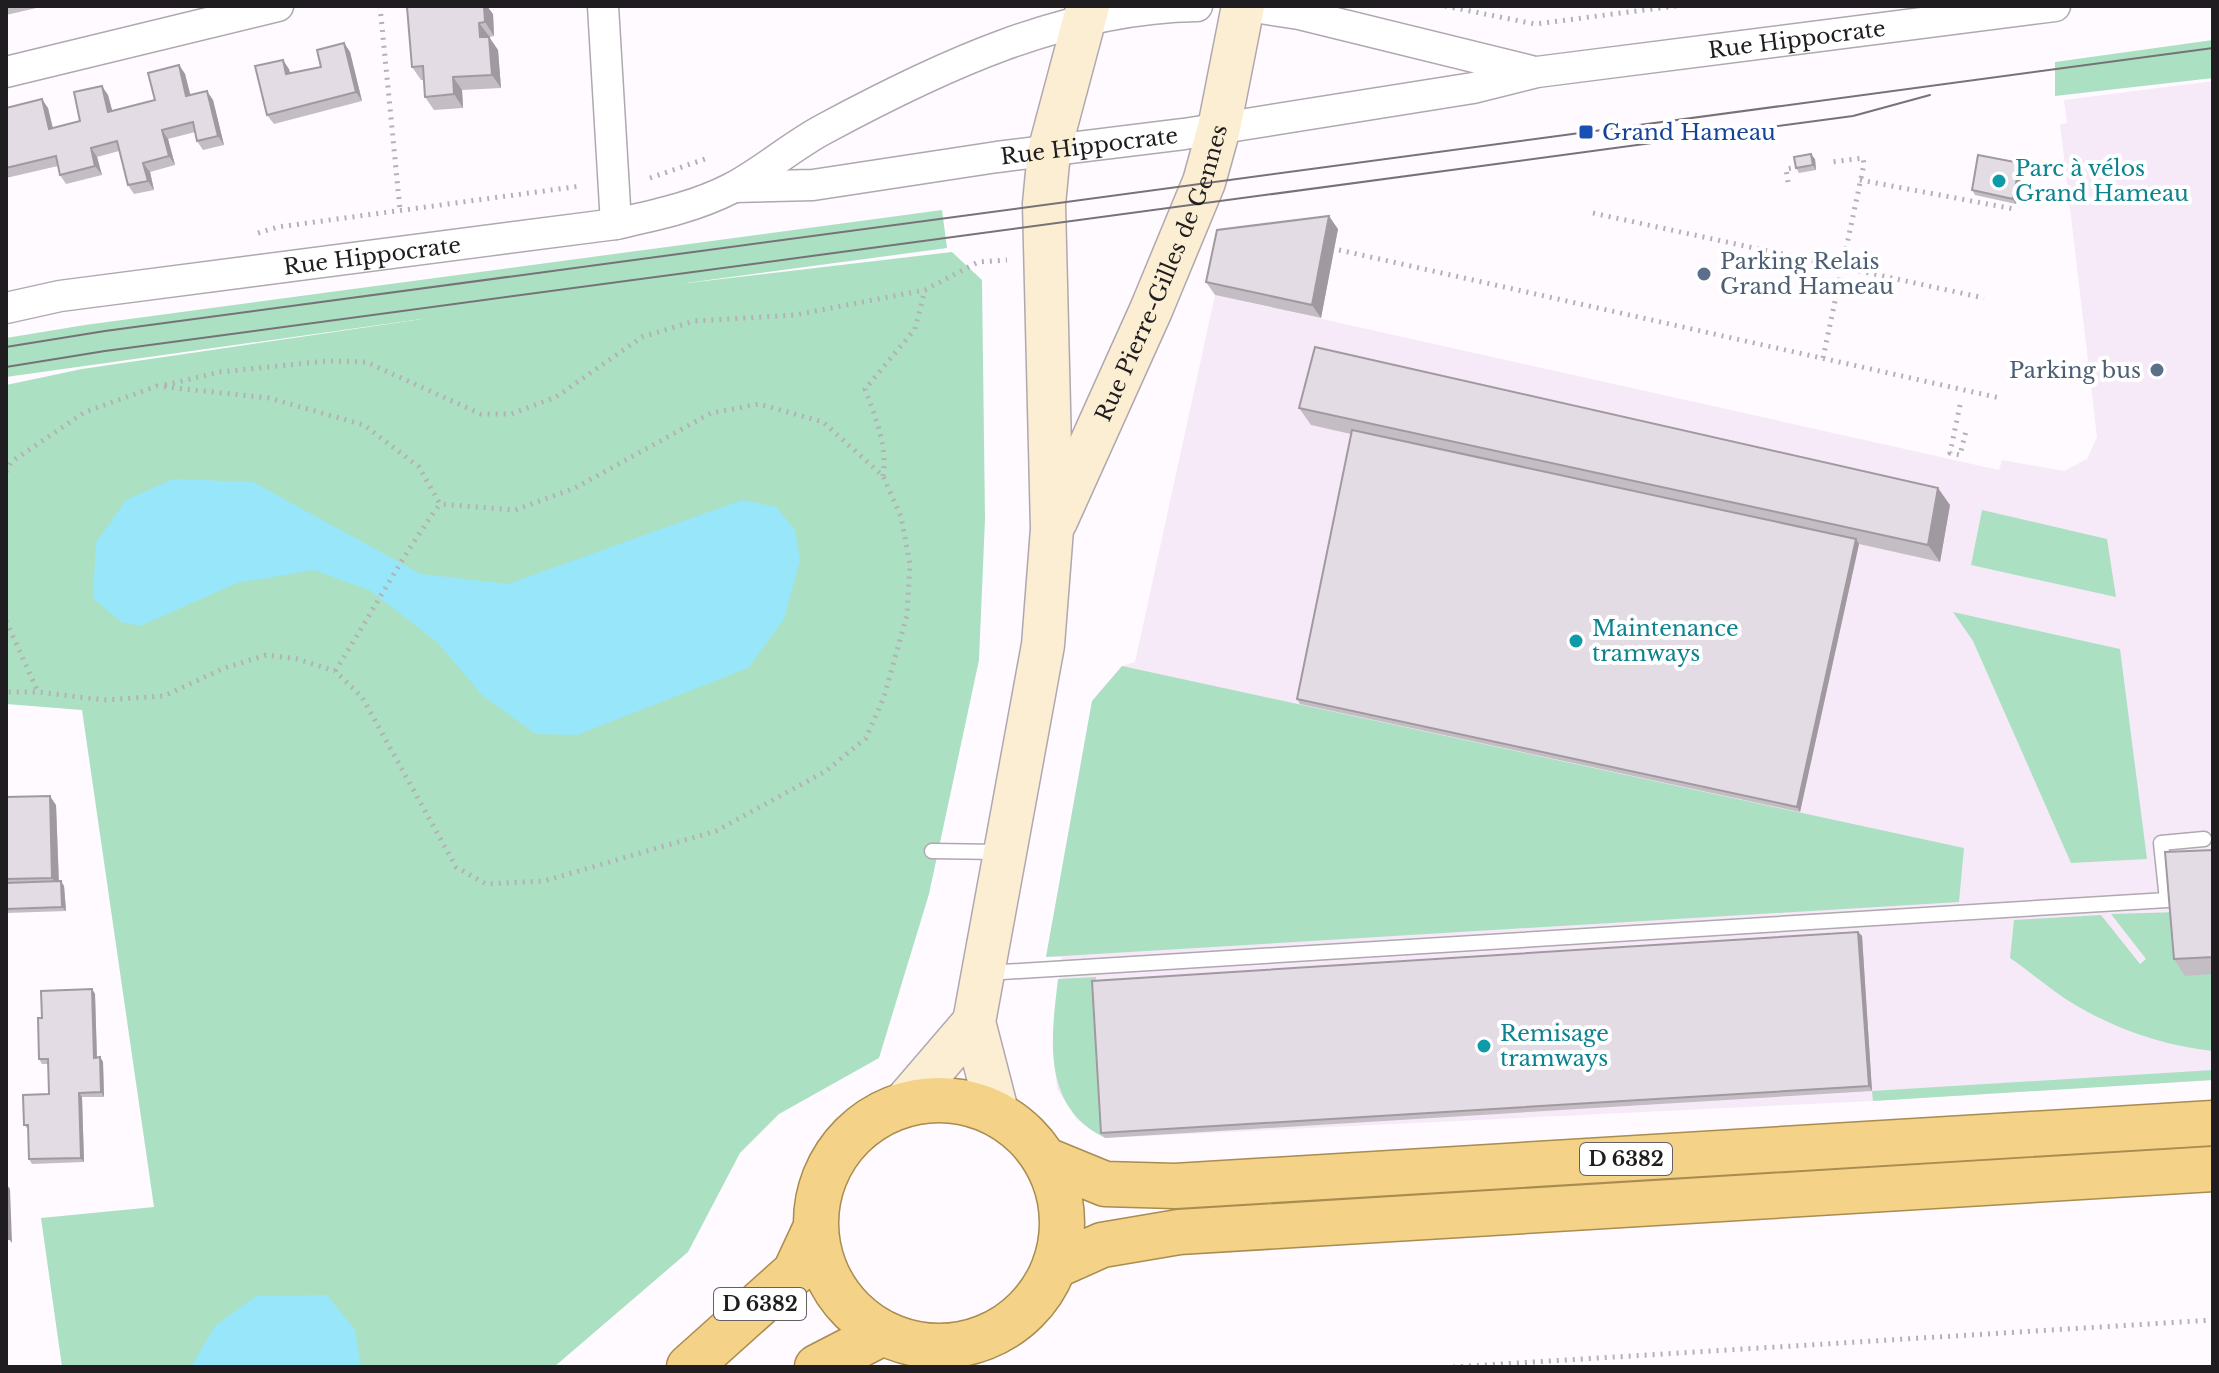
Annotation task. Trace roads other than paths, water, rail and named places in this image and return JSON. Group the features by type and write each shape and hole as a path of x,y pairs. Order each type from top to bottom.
{"highway":[{"path":"926,1101 951,1101 975,1105 998,1115 1024,1134 1044,1159 1059,1193 1062,1230 1055,1266 1038,1296 1014,1321 984,1338 950,1346 916,1345 883,1333 856,1315 835,1291 821,1261 815,1229 820,1189 837,1153 866,1124 902,1106 926,1101"},
{"name":"D 6382","path":"1044,1159 1105,1184 1175,1186 2213,1123"},
{"name":"D 6382","path":"1055,1266 1102,1245 1179,1232 2213,1169"},
{"name":"D 6382","path":"689,1367 795,1272 815,1229"},
{"path":"817,1367 883,1333"}],"main road":[{"name":"Rue Pierre-Gilles de Gennes","path":"1052,529 1151,310 1204,182 1245,6"},
{"name":"Rue Pierre-Gilles de Gennes","path":"998,1115 974,1022 1043,645 1052,529 1044,204 1049,152 1086,12"},
{"path":"902,1106 974,1022"}],"street":[{"path":"6,72 228,12 278,6"},
{"path":"603,6 616,224"},
{"name":"Rue Hippocrate","path":"6,308 60,296 616,224 694,205 734,187 820,131 907,86 1086,12 1197,6"},
{"name":"Rue Hippocrate","path":"1245,6 1299,14 1537,72"},
{"name":"Rue Hippocrate","path":"734,187 813,185 1219,128 1473,88 1537,72 2055,6"}],"lane":[{"path":"983,973 2167,900 2161,843 2204,839"},
{"path":"932,851 1004,852"}],"water":[{"path":"173,479 253,482 421,574 508,584 742,500 776,507 795,530 800,560 784,619 748,668 577,735 536,734 483,696 438,643 371,591 314,570 237,583 140,626 121,622 93,598 96,543 126,500"},
{"path":"327,1295 355,1330 361,1367 191,1367 215,1326 256,1296"}],"tram line":[{"path":"6,347 105,331 2213,48"},
{"path":"6,367 105,351 1853,116 1930,95"}],"place":[{"name":"Grand Hameau","path":"1586,132"},
{"name":"Parc à vélos Grand Hameau","path":"1999,181"},
{"name":"Parking Relais Grand Hameau","path":"1704,274"},
{"name":"Parking bus","path":"2157,370"},
{"name":"Maintenance tramways","path":"1576,641"},
{"name":"Remisage tramways","path":"1484,1046"}]}
